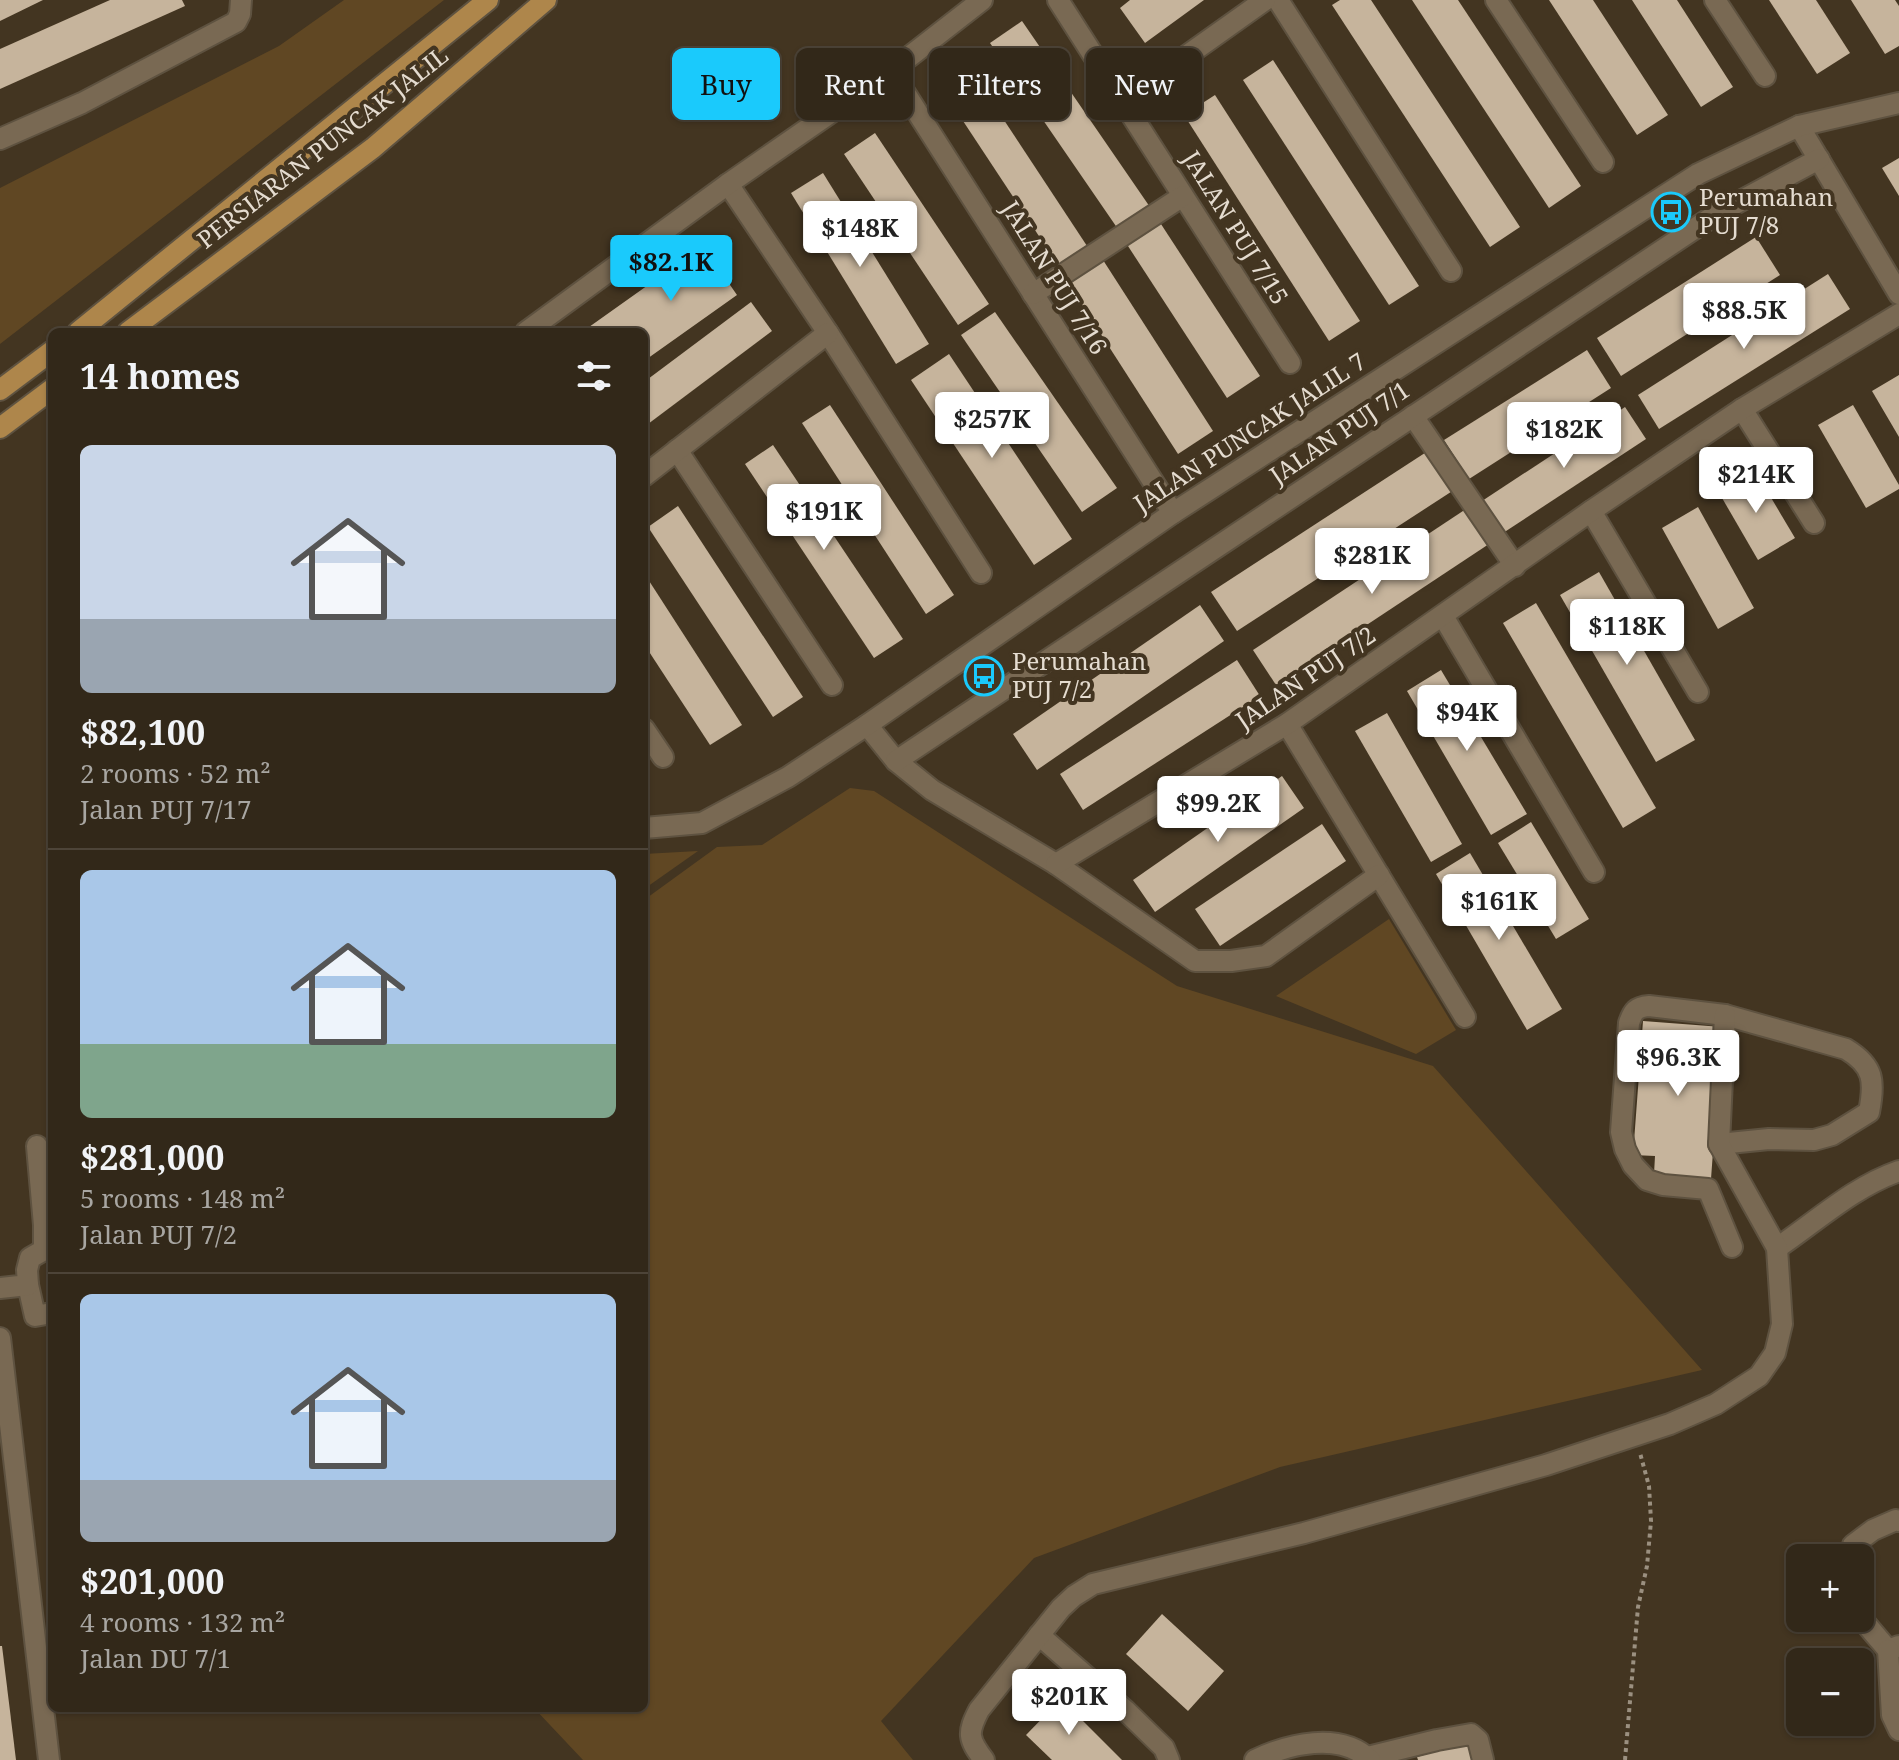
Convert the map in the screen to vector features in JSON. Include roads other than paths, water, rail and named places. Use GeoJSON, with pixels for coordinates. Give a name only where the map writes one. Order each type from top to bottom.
{"type":"FeatureCollection","features":[{"type":"Feature","properties":{"kind":"main road","name":"PERSIARAN PUNCAK JALIL"},"geometry":{"type":"LineString","coordinates":[[99,326],[488,0]]}},
{"type":"Feature","properties":{"kind":"main road","name":"PERSIARAN PUNCAK JALIL"},"geometry":{"type":"LineString","coordinates":[[133,328],[373,148],[546,0]]}},
{"type":"Feature","properties":{"kind":"main road"},"geometry":{"type":"LineString","coordinates":[[0,390],[48,354]]}},
{"type":"Feature","properties":{"kind":"main road"},"geometry":{"type":"LineString","coordinates":[[0,428],[48,392]]}},
{"type":"Feature","properties":{"kind":"street"},"geometry":{"type":"LineString","coordinates":[[0,139],[82,103],[236,22],[241,0]]}},
{"type":"Feature","properties":{"kind":"street"},"geometry":{"type":"LineString","coordinates":[[913,54],[982,0]]}},
{"type":"Feature","properties":{"kind":"street","name":"JALAN PUJ 7/15"},"geometry":{"type":"LineString","coordinates":[[1058,0],[1089,48]]}},
{"type":"Feature","properties":{"kind":"street"},"geometry":{"type":"LineString","coordinates":[[1198,48],[1265,0]]}},
{"type":"Feature","properties":{"kind":"street"},"geometry":{"type":"LineString","coordinates":[[1278,0],[1451,271]]}},
{"type":"Feature","properties":{"kind":"street"},"geometry":{"type":"LineString","coordinates":[[1496,0],[1603,162]]}},
{"type":"Feature","properties":{"kind":"street"},"geometry":{"type":"LineString","coordinates":[[1715,0],[1765,76]]}},
{"type":"Feature","properties":{"kind":"street","name":"JALAN PUNCAK JALIL 7"},"geometry":{"type":"LineString","coordinates":[[648,828],[702,823],[788,777],[1173,513],[1698,174],[1799,126],[1899,103]]}},
{"type":"Feature","properties":{"kind":"street","name":"JALAN PUJ 7/16"},"geometry":{"type":"LineString","coordinates":[[913,106],[1173,513]]}},
{"type":"Feature","properties":{"kind":"street"},"geometry":{"type":"LineString","coordinates":[[531,328],[820,120]]}},
{"type":"Feature","properties":{"kind":"street","name":"JALAN PUJ 7/15"},"geometry":{"type":"LineString","coordinates":[[1135,120],[1290,363]]}},
{"type":"Feature","properties":{"kind":"street"},"geometry":{"type":"LineString","coordinates":[[1799,126],[1899,294]]}},
{"type":"Feature","properties":{"kind":"street","name":"JALAN PUJ 7/1"},"geometry":{"type":"LineString","coordinates":[[896,761],[1718,213],[1819,159]]}},
{"type":"Feature","properties":{"kind":"street"},"geometry":{"type":"LineString","coordinates":[[728,184],[828,333],[981,573]]}},
{"type":"Feature","properties":{"kind":"street"},"geometry":{"type":"LineString","coordinates":[[1033,294],[1183,196]]}},
{"type":"Feature","properties":{"kind":"street","name":"JALAN PUJ 7/2"},"geometry":{"type":"LineString","coordinates":[[1056,864],[1287,724],[1742,409],[1899,314]]}},
{"type":"Feature","properties":{"kind":"street"},"geometry":{"type":"LineString","coordinates":[[648,473],[828,333]]}},
{"type":"Feature","properties":{"kind":"street"},"geometry":{"type":"LineString","coordinates":[[1742,409],[1814,523]]}},
{"type":"Feature","properties":{"kind":"street"},"geometry":{"type":"LineString","coordinates":[[1413,416],[1515,566]]}},
{"type":"Feature","properties":{"kind":"street"},"geometry":{"type":"LineString","coordinates":[[677,450],[832,685]]}},
{"type":"Feature","properties":{"kind":"street"},"geometry":{"type":"LineString","coordinates":[[1591,511],[1698,692]]}},
{"type":"Feature","properties":{"kind":"street"},"geometry":{"type":"LineString","coordinates":[[1443,616],[1594,872]]}},
{"type":"Feature","properties":{"kind":"street"},"geometry":{"type":"LineString","coordinates":[[1287,724],[1465,1017]]}},
{"type":"Feature","properties":{"kind":"street"},"geometry":{"type":"LineString","coordinates":[[867,725],[896,761],[932,790],[1056,864],[1195,961],[1231,961],[1266,956],[1379,875]]}},
{"type":"Feature","properties":{"kind":"street"},"geometry":{"type":"LineString","coordinates":[[648,735],[663,757]]}},
{"type":"Feature","properties":{"kind":"street"},"geometry":{"type":"LineString","coordinates":[[1719,1144],[1769,1139],[1814,1140],[1832,1135],[1869,1112],[1872,1098],[1870,1075],[1862,1059],[1846,1049],[1725,1015],[1649,1006],[1632,1012],[1621,1132],[1633,1165],[1647,1180],[1663,1185],[1708,1189],[1737,1173]]}},
{"type":"Feature","properties":{"kind":"street"},"geometry":{"type":"LineString","coordinates":[[984,1760],[970,1735],[979,1710],[1061,1608],[1093,1584],[1304,1533],[1546,1465],[1670,1424],[1716,1404],[1759,1376],[1775,1353],[1782,1324],[1777,1248],[1719,1144],[1725,1015]]}},
{"type":"Feature","properties":{"kind":"street"},"geometry":{"type":"LineString","coordinates":[[37,1146],[48,1250],[30,1258],[27,1270],[35,1316],[48,1314]]}},
{"type":"Feature","properties":{"kind":"street"},"geometry":{"type":"LineString","coordinates":[[1777,1248],[1836,1204],[1867,1185],[1899,1171]]}},
{"type":"Feature","properties":{"kind":"street"},"geometry":{"type":"LineString","coordinates":[[1708,1189],[1732,1247]]}},
{"type":"Feature","properties":{"kind":"street"},"geometry":{"type":"LineString","coordinates":[[0,1288],[28,1285]]}},
{"type":"Feature","properties":{"kind":"street"},"geometry":{"type":"LineString","coordinates":[[0,1338],[46,1684],[49,1760]]}},
{"type":"Feature","properties":{"kind":"street"},"geometry":{"type":"LineString","coordinates":[[1854,1544],[1873,1530],[1899,1521]]}},
{"type":"Feature","properties":{"kind":"street"},"geometry":{"type":"LineString","coordinates":[[1874,1630],[1893,1648],[1892,1715],[1899,1730]]}},
{"type":"Feature","properties":{"kind":"street"},"geometry":{"type":"LineString","coordinates":[[1039,1635],[1125,1710],[1164,1748],[1169,1760]]}},
{"type":"Feature","properties":{"kind":"street"},"geometry":{"type":"LineString","coordinates":[[1255,1760],[1276,1750],[1327,1743],[1350,1747],[1369,1758],[1471,1734],[1478,1740],[1483,1760]]}},
{"type":"Feature","properties":{"kind":"place","name":"Perumahan PUJ 7/8"},"geometry":{"type":"Point","coordinates":[1671,212]}},
{"type":"Feature","properties":{"kind":"place","name":"Perumahan PUJ 7/2"},"geometry":{"type":"Point","coordinates":[984,676]}}]}
